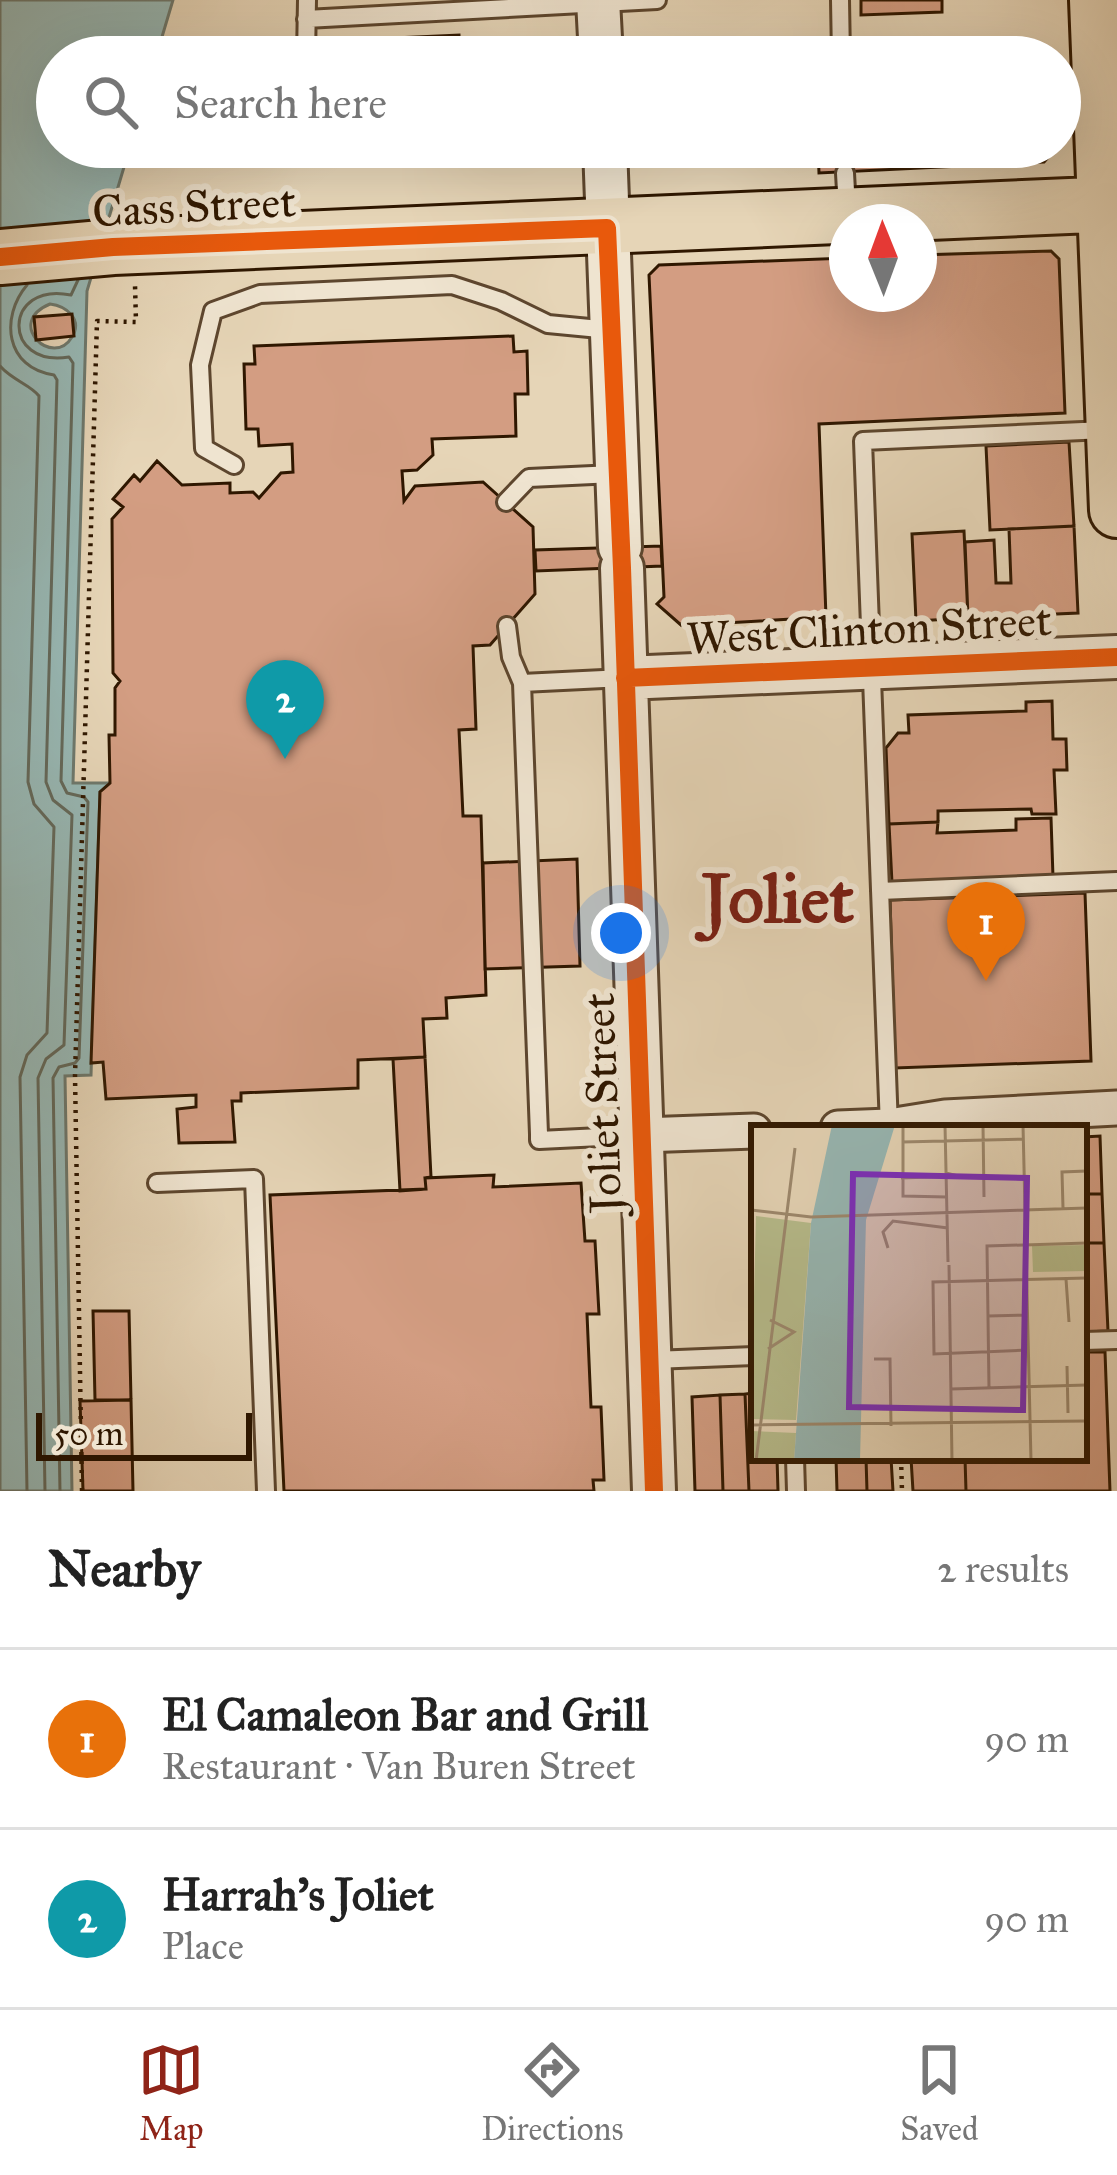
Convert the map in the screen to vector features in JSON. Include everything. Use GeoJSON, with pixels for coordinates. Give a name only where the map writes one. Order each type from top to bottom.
{"type":"FeatureCollection","features":[{"type":"Feature","properties":{"kind":"main road"},"geometry":{"type":"LineString","coordinates":[[1097,0],[1111,204],[1117,510]]}},
{"type":"Feature","properties":{"kind":"main road","name":"Cass Street"},"geometry":{"type":"LineString","coordinates":[[0,257],[124,263],[607,228],[846,195],[1111,204]]}},
{"type":"Feature","properties":{"kind":"street"},"geometry":{"type":"LineString","coordinates":[[598,2],[600,36]]}},
{"type":"Feature","properties":{"kind":"street","name":"Joliet Street"},"geometry":{"type":"LineString","coordinates":[[605,168],[653,1491]]}},
{"type":"Feature","properties":{"kind":"street","name":"West Clinton Street"},"geometry":{"type":"LineString","coordinates":[[625,678],[1117,657]]}},
{"type":"Feature","properties":{"kind":"street"},"geometry":{"type":"LineString","coordinates":[[900,1125],[946,1117],[1117,1108]]}},
{"type":"Feature","properties":{"kind":"street"},"geometry":{"type":"LineString","coordinates":[[642,1136],[751,1131]]}},
{"type":"Feature","properties":{"kind":"lane"},"geometry":{"type":"LineString","coordinates":[[306,9],[657,0]]}},
{"type":"Feature","properties":{"kind":"lane"},"geometry":{"type":"LineString","coordinates":[[840,0],[841,36]]}},
{"type":"Feature","properties":{"kind":"lane"},"geometry":{"type":"LineString","coordinates":[[234,465],[204,448],[200,365],[213,311],[260,294],[452,285],[501,301],[548,324],[611,330]]}},
{"type":"Feature","properties":{"kind":"lane"},"geometry":{"type":"LineString","coordinates":[[889,1125],[863,441],[1115,430]]}},
{"type":"Feature","properties":{"kind":"lane"},"geometry":{"type":"LineString","coordinates":[[506,502],[529,478],[617,474]]}},
{"type":"Feature","properties":{"kind":"lane"},"geometry":{"type":"LineString","coordinates":[[507,626],[511,657],[522,682],[539,1140],[642,1136]]}},
{"type":"Feature","properties":{"kind":"lane"},"geometry":{"type":"LineString","coordinates":[[522,682],[625,678]]}},
{"type":"Feature","properties":{"kind":"lane"},"geometry":{"type":"LineString","coordinates":[[880,891],[1117,881]]}},
{"type":"Feature","properties":{"kind":"lane"},"geometry":{"type":"LineString","coordinates":[[157,1183],[254,1180],[266,1491]]}},
{"type":"Feature","properties":{"kind":"lane"},"geometry":{"type":"LineString","coordinates":[[1087,1341],[1117,1340]]}},
{"type":"Feature","properties":{"kind":"lane"},"geometry":{"type":"LineString","coordinates":[[649,1360],[751,1356]]}},
{"type":"Feature","properties":{"kind":"lane"},"geometry":{"type":"LineString","coordinates":[[795,1461],[796,1491]]}},
{"type":"Feature","properties":{"kind":"path"},"geometry":{"type":"LineString","coordinates":[[82,1491],[75,1076],[97,321],[136,322],[124,263]]}},
{"type":"Feature","properties":{"kind":"path"},"geometry":{"type":"LineString","coordinates":[[901,1461],[902,1491]]}},
{"type":"Feature","properties":{"kind":"water"},"geometry":{"type":"Polygon","coordinates":[[[0,0],[173,0],[162,36],[36,36],[36,168],[124,168],[87,291],[73,783],[110,783],[100,792],[91,1075],[65,1076],[72,1491],[0,1491],[0,0]],[[50,304],[37,312],[31,322],[37,340],[54,348],[64,346],[75,330],[67,311],[50,304]]]}},
{"type":"Feature","properties":{"kind":"building"},"geometry":{"type":"Polygon","coordinates":[[[861,0],[942,0],[942,12],[861,15],[861,0]]]}},
{"type":"Feature","properties":{"kind":"building"},"geometry":{"type":"Polygon","coordinates":[[[819,168],[921,168],[819,173],[819,168]]]}},
{"type":"Feature","properties":{"kind":"building"},"geometry":{"type":"Polygon","coordinates":[[[1051,251],[1059,259],[1065,413],[819,424],[826,617],[691,625],[686,619],[681,625],[657,604],[664,597],[649,275],[659,265],[829,259],[829,312],[937,312],[937,254],[1051,251]]]}},
{"type":"Feature","properties":{"kind":"building"},"geometry":{"type":"Polygon","coordinates":[[[72,314],[74,336],[36,340],[34,317],[72,314]]]}},
{"type":"Feature","properties":{"kind":"building"},"geometry":{"type":"Polygon","coordinates":[[[513,336],[514,352],[527,351],[528,394],[515,394],[516,436],[432,439],[433,455],[417,470],[402,471],[404,501],[415,486],[483,482],[533,527],[535,594],[490,645],[473,646],[476,729],[459,730],[463,816],[481,816],[486,995],[446,998],[447,1018],[423,1019],[425,1057],[358,1060],[358,1088],[241,1093],[241,1101],[232,1101],[235,1142],[179,1143],[177,1109],[196,1107],[196,1095],[106,1099],[103,1062],[91,1063],[100,792],[110,783],[109,735],[115,735],[115,688],[120,681],[113,673],[112,519],[123,507],[113,499],[134,475],[140,481],[157,461],[182,485],[230,483],[230,493],[253,492],[259,498],[281,473],[293,472],[292,444],[259,446],[258,429],[246,429],[244,364],[255,364],[254,346],[513,336]]]}},
{"type":"Feature","properties":{"kind":"building"},"geometry":{"type":"Polygon","coordinates":[[[1069,442],[1074,526],[990,530],[986,446],[1069,442]]]}},
{"type":"Feature","properties":{"kind":"building"},"geometry":{"type":"Polygon","coordinates":[[[1074,526],[1078,613],[968,618],[965,542],[994,540],[996,583],[1011,583],[1009,529],[1074,526]]]}},
{"type":"Feature","properties":{"kind":"building"},"geometry":{"type":"Polygon","coordinates":[[[964,531],[968,618],[916,621],[912,534],[964,531]]]}},
{"type":"Feature","properties":{"kind":"building"},"geometry":{"type":"Polygon","coordinates":[[[661,546],[662,566],[536,571],[535,550],[661,546]]]}},
{"type":"Feature","properties":{"kind":"building"},"geometry":{"type":"Polygon","coordinates":[[[1052,701],[1053,739],[1066,739],[1067,770],[1054,770],[1056,814],[1032,814],[1031,809],[938,811],[938,822],[889,824],[886,748],[898,733],[909,733],[908,715],[1026,711],[1026,702],[1052,701]]]}},
{"type":"Feature","properties":{"kind":"building"},"geometry":{"type":"Polygon","coordinates":[[[1051,818],[1053,877],[892,883],[889,824],[938,822],[937,833],[1016,830],[1016,819],[1051,818]]]}},
{"type":"Feature","properties":{"kind":"building"},"geometry":{"type":"Polygon","coordinates":[[[577,859],[580,966],[485,969],[483,863],[577,859]]]}},
{"type":"Feature","properties":{"kind":"building"},"geometry":{"type":"Polygon","coordinates":[[[1085,893],[1091,1061],[895,1068],[890,900],[1085,893]]]}},
{"type":"Feature","properties":{"kind":"building"},"geometry":{"type":"Polygon","coordinates":[[[425,1057],[431,1177],[425,1178],[426,1189],[400,1191],[393,1059],[425,1057]]]}},
{"type":"Feature","properties":{"kind":"building"},"geometry":{"type":"Polygon","coordinates":[[[1100,1136],[1102,1194],[1087,1194],[1087,1137],[1100,1136]]]}},
{"type":"Feature","properties":{"kind":"building"},"geometry":{"type":"Polygon","coordinates":[[[494,1175],[493,1187],[581,1183],[585,1241],[595,1241],[599,1314],[587,1314],[591,1407],[601,1407],[604,1480],[593,1480],[594,1491],[284,1491],[270,1195],[426,1189],[425,1178],[494,1175]]]}},
{"type":"Feature","properties":{"kind":"building"},"geometry":{"type":"Polygon","coordinates":[[[1087,1194],[1102,1194],[1104,1243],[1087,1243],[1087,1194]]]}},
{"type":"Feature","properties":{"kind":"building"},"geometry":{"type":"Polygon","coordinates":[[[1087,1243],[1104,1243],[1108,1331],[1087,1332],[1087,1243]]]}},
{"type":"Feature","properties":{"kind":"building"},"geometry":{"type":"Polygon","coordinates":[[[93,1311],[129,1311],[131,1400],[95,1400],[93,1311]]]}},
{"type":"Feature","properties":{"kind":"building"},"geometry":{"type":"Polygon","coordinates":[[[1087,1352],[1105,1352],[1110,1491],[966,1491],[965,1461],[1087,1461],[1087,1352]]]}},
{"type":"Feature","properties":{"kind":"building"},"geometry":{"type":"Polygon","coordinates":[[[751,1393],[751,1461],[777,1461],[778,1491],[749,1491],[745,1394],[751,1393]]]}},
{"type":"Feature","properties":{"kind":"building"},"geometry":{"type":"Polygon","coordinates":[[[745,1394],[749,1491],[723,1491],[720,1395],[745,1394]]]}},
{"type":"Feature","properties":{"kind":"building"},"geometry":{"type":"Polygon","coordinates":[[[720,1395],[723,1491],[695,1491],[692,1397],[720,1395]]]}},
{"type":"Feature","properties":{"kind":"building"},"geometry":{"type":"Polygon","coordinates":[[[131,1400],[133,1491],[83,1491],[80,1401],[131,1400]]]}},
{"type":"Feature","properties":{"kind":"building"},"geometry":{"type":"Polygon","coordinates":[[[836,1461],[866,1461],[867,1491],[837,1491],[836,1461]]]}},
{"type":"Feature","properties":{"kind":"building"},"geometry":{"type":"Polygon","coordinates":[[[866,1461],[891,1461],[893,1491],[867,1491],[866,1461]]]}},
{"type":"Feature","properties":{"kind":"building"},"geometry":{"type":"Polygon","coordinates":[[[911,1461],[965,1461],[966,1491],[913,1491],[911,1461]]]}},
{"type":"Feature","properties":{"kind":"cycle path"},"geometry":{"type":"LineString","coordinates":[[0,257],[113,247],[607,228],[654,1491]]}},
{"type":"Feature","properties":{"kind":"cycle path"},"geometry":{"type":"LineString","coordinates":[[625,678],[1117,657]]}},
{"type":"Feature","properties":{"kind":"place","name":"Harrah's Joliet"},"geometry":{"type":"Point","coordinates":[285,759]}},
{"type":"Feature","properties":{"kind":"place","name":"El Camaleon Bar and Grill"},"geometry":{"type":"Point","coordinates":[986,981]}},
{"type":"Feature","properties":{"kind":"district","name":"Joliet"},"geometry":{"type":"Point","coordinates":[778,899]}}]}
